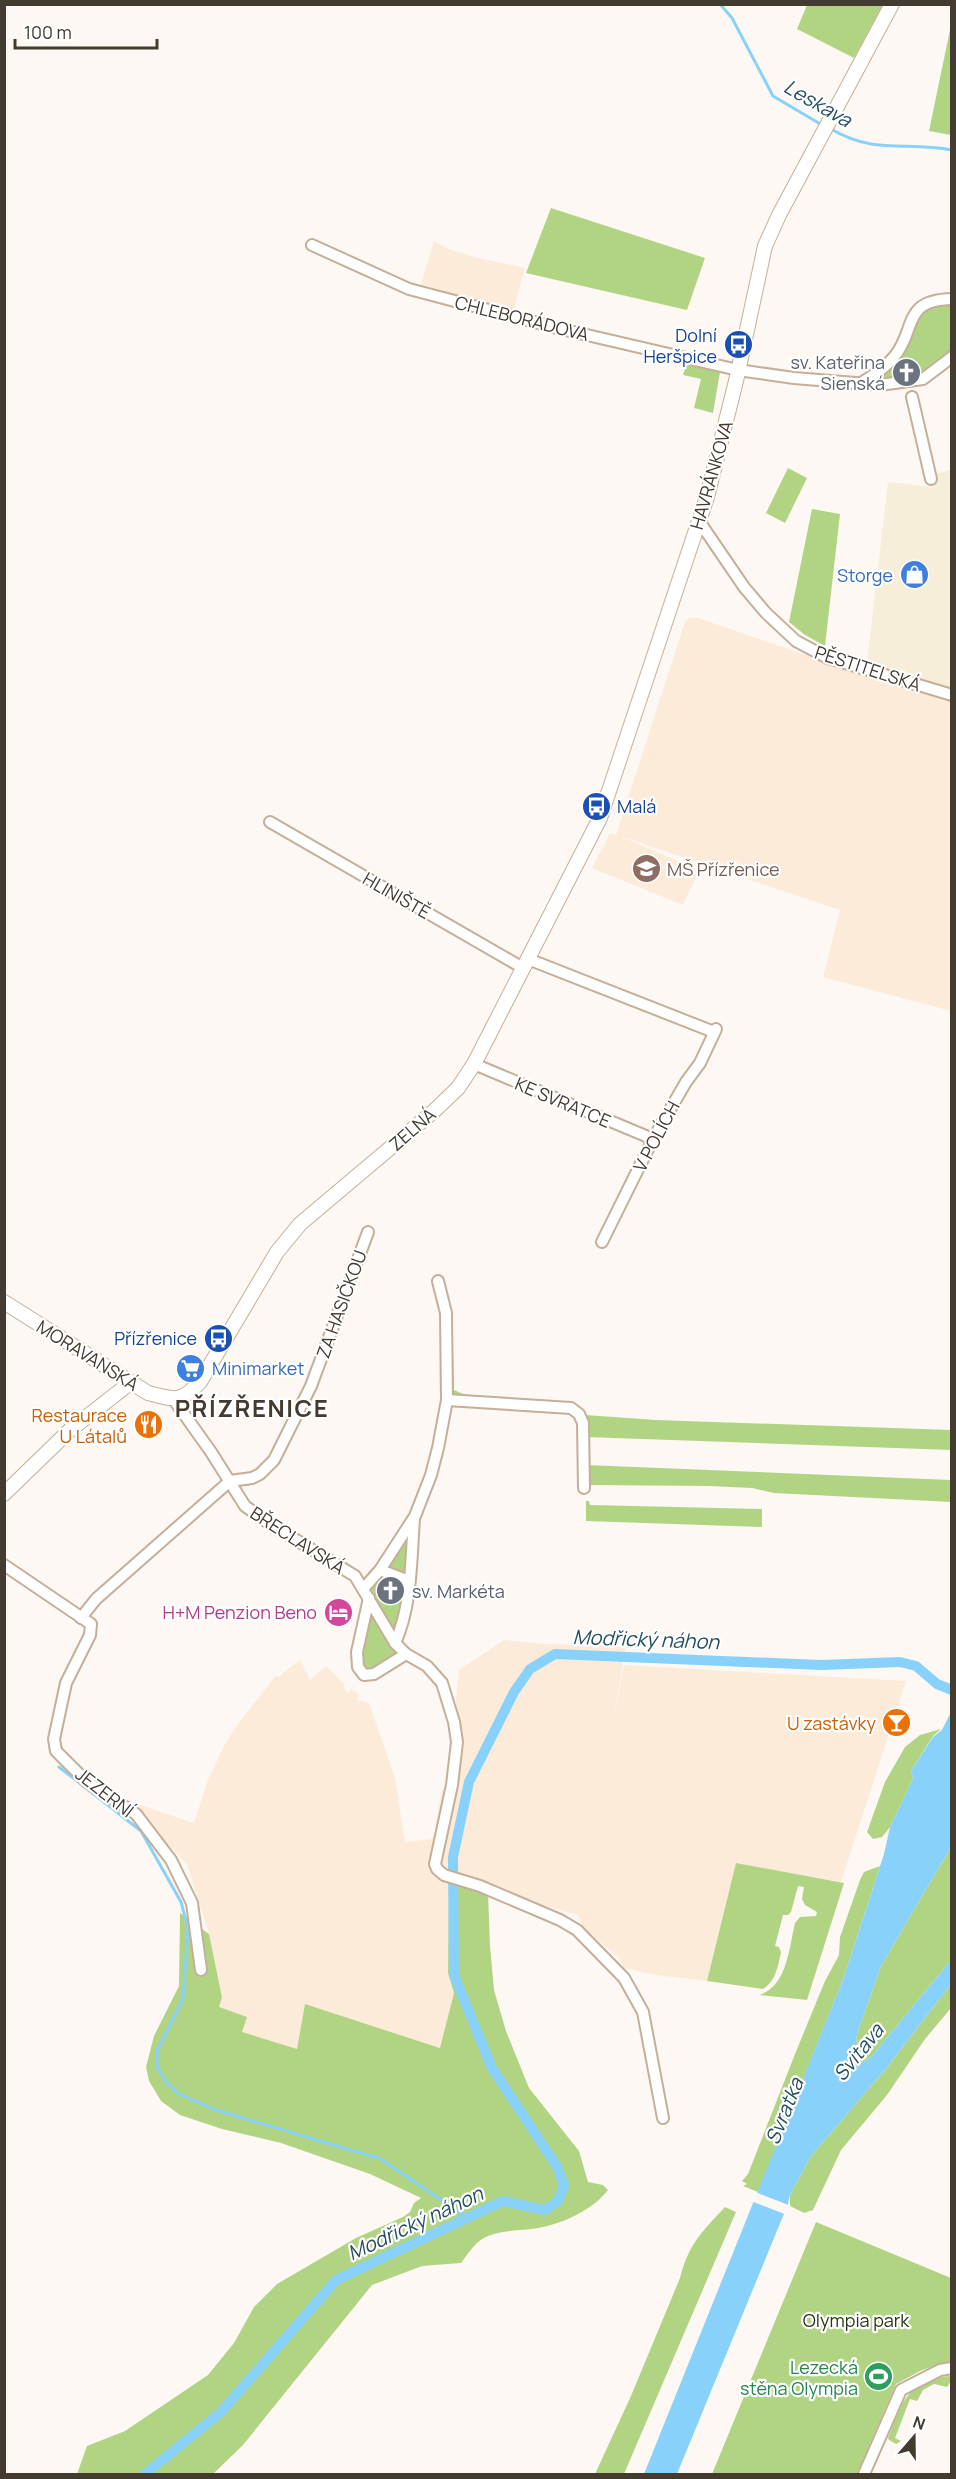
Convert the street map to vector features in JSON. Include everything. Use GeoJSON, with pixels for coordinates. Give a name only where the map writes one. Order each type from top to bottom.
{"type":"FeatureCollection","features":[{"type":"Feature","properties":{"kind":"street","name":"HAVRÁNKOVA"},"geometry":{"type":"LineString","coordinates":[[600,818],[718,458],[765,246],[778,215],[833,117],[892,4]]}},
{"type":"Feature","properties":{"kind":"street","name":"CHLEBORÁDOVA"},"geometry":{"type":"LineString","coordinates":[[312,245],[410,289],[561,329],[738,370],[794,378],[911,389]]}},
{"type":"Feature","properties":{"kind":"street"},"geometry":{"type":"LineString","coordinates":[[861,383],[879,372],[896,356],[915,312],[924,303],[951,299]]}},
{"type":"Feature","properties":{"kind":"street"},"geometry":{"type":"LineString","coordinates":[[931,479],[911,389],[951,357]]}},
{"type":"Feature","properties":{"kind":"street","name":"PĚSTITELSKÁ"},"geometry":{"type":"LineString","coordinates":[[699,521],[744,587],[766,613],[796,641],[828,658],[951,695]]}},
{"type":"Feature","properties":{"kind":"street","name":"ZELNÁ"},"geometry":{"type":"LineString","coordinates":[[174,1400],[190,1392],[200,1382],[277,1252],[300,1224],[458,1088],[474,1064],[600,818]]}},
{"type":"Feature","properties":{"kind":"street","name":"HLINIŠTĚ"},"geometry":{"type":"LineString","coordinates":[[270,822],[526,963]]}},
{"type":"Feature","properties":{"kind":"street","name":"V POLÍCH"},"geometry":{"type":"LineString","coordinates":[[526,963],[715,1031],[700,1063],[686,1082],[653,1139],[602,1242]]}},
{"type":"Feature","properties":{"kind":"street","name":"KE SVRATCE"},"geometry":{"type":"LineString","coordinates":[[474,1064],[653,1139]]}},
{"type":"Feature","properties":{"kind":"street","name":"ZA HASIČKOU"},"geometry":{"type":"LineString","coordinates":[[230,1481],[252,1478],[260,1474],[274,1460],[311,1386],[368,1232]]}},
{"type":"Feature","properties":{"kind":"street"},"geometry":{"type":"LineString","coordinates":[[406,1654],[374,1674],[364,1675],[357,1667],[357,1652],[366,1594],[415,1516],[430,1475],[447,1400],[446,1313],[438,1281]]}},
{"type":"Feature","properties":{"kind":"street","name":"MORAVANSKÁ"},"geometry":{"type":"LineString","coordinates":[[4,1302],[130,1383],[148,1393],[174,1400]]}},
{"type":"Feature","properties":{"kind":"street"},"geometry":{"type":"LineString","coordinates":[[4,1494],[70,1430],[130,1383]]}},
{"type":"Feature","properties":{"kind":"street","name":"BŘECLAVSKÁ"},"geometry":{"type":"LineString","coordinates":[[174,1400],[249,1509],[355,1576],[395,1643],[406,1654],[427,1666],[442,1683],[454,1722],[457,1742],[452,1785],[435,1864],[437,1869],[444,1875],[470,1883],[560,1920],[577,1930],[624,1978],[644,2012],[663,2118]]}},
{"type":"Feature","properties":{"kind":"street"},"geometry":{"type":"LineString","coordinates":[[447,1400],[572,1408],[579,1414],[583,1423],[584,1488]]}},
{"type":"Feature","properties":{"kind":"street"},"geometry":{"type":"LineString","coordinates":[[4,1565],[81,1618],[96,1599],[230,1481]]}},
{"type":"Feature","properties":{"kind":"street"},"geometry":{"type":"LineString","coordinates":[[395,1643],[400,1631],[410,1581],[415,1516]]}},
{"type":"Feature","properties":{"kind":"street"},"geometry":{"type":"LineString","coordinates":[[380,1570],[410,1581]]}},
{"type":"Feature","properties":{"kind":"street","name":"JEZERNÍ"},"geometry":{"type":"LineString","coordinates":[[81,1618],[91,1624],[90,1635],[66,1683],[54,1739],[56,1751],[87,1782],[136,1815],[171,1860],[192,1904],[201,1970]]}},
{"type":"Feature","properties":{"kind":"street"},"geometry":{"type":"LineString","coordinates":[[864,2475],[900,2390],[940,2370],[951,2368]]}},
{"type":"Feature","properties":{"kind":"shaded area"},"geometry":{"type":"Polygon","coordinates":[[[434,241],[448,249],[478,258],[525,268],[513,312],[421,284],[434,241]]]}},
{"type":"Feature","properties":{"kind":"shaded area","name":"Storge"},"geometry":{"type":"Polygon","coordinates":[[[951,470],[951,688],[867,662],[888,482],[934,487],[933,474],[951,470]]]}},
{"type":"Feature","properties":{"kind":"shaded area"},"geometry":{"type":"Polygon","coordinates":[[[689,618],[698,618],[826,662],[951,701],[951,1011],[823,977],[840,910],[620,836],[699,870],[683,905],[592,868],[610,833],[616,835],[685,622],[689,618]]]}},
{"type":"Feature","properties":{"kind":"shaded area"},"geometry":{"type":"Polygon","coordinates":[[[504,1640],[544,1644],[626,1646],[613,1720],[624,1665],[906,1681],[841,1882],[736,1864],[707,1981],[656,1975],[624,1968],[619,1958],[583,1927],[578,1915],[449,1881],[448,1973],[454,1993],[441,2048],[305,2004],[297,2049],[241,2032],[219,2007],[222,1997],[209,1934],[187,1864],[134,1809],[137,1804],[194,1823],[208,1780],[235,1728],[276,1675],[278,1677],[300,1660],[310,1680],[326,1666],[345,1685],[343,1687],[348,1694],[351,1689],[359,1694],[357,1700],[369,1703],[395,1778],[405,1842],[433,1839],[442,1789],[447,1794],[459,1670],[504,1640]]]}},
{"type":"Feature","properties":{"kind":"green space"},"geometry":{"type":"Polygon","coordinates":[[[807,4],[883,5],[854,58],[797,29],[807,4]]]}},
{"type":"Feature","properties":{"kind":"green space"},"geometry":{"type":"Polygon","coordinates":[[[951,25],[951,135],[929,131],[951,25]]]}},
{"type":"Feature","properties":{"kind":"green space"},"geometry":{"type":"Polygon","coordinates":[[[551,208],[705,258],[687,310],[526,273],[551,208]]]}},
{"type":"Feature","properties":{"kind":"green space"},"geometry":{"type":"Polygon","coordinates":[[[951,304],[951,351],[936,364],[921,372],[884,379],[883,374],[903,355],[921,315],[927,309],[951,304]]]}},
{"type":"Feature","properties":{"kind":"green space"},"geometry":{"type":"Polygon","coordinates":[[[686,365],[720,372],[713,413],[694,408],[701,379],[683,375],[686,365]]]}},
{"type":"Feature","properties":{"kind":"green space"},"geometry":{"type":"Polygon","coordinates":[[[788,468],[807,478],[785,523],[766,513],[788,468]]]}},
{"type":"Feature","properties":{"kind":"green space"},"geometry":{"type":"Polygon","coordinates":[[[812,509],[840,514],[825,646],[805,635],[789,622],[812,509]]]}},
{"type":"Feature","properties":{"kind":"green space"},"geometry":{"type":"Polygon","coordinates":[[[451,1351],[453,1351],[454,1390],[468,1396],[521,1400],[455,1396],[452,1394],[451,1351]]]}},
{"type":"Feature","properties":{"kind":"green space"},"geometry":{"type":"Polygon","coordinates":[[[585,1415],[656,1420],[951,1430],[951,1450],[586,1437],[585,1415]]]}},
{"type":"Feature","properties":{"kind":"green space"},"geometry":{"type":"Polygon","coordinates":[[[586,1465],[951,1480],[952,1502],[774,1493],[752,1488],[588,1485],[586,1465]]]}},
{"type":"Feature","properties":{"kind":"green space"},"geometry":{"type":"Polygon","coordinates":[[[586,1501],[589,1501],[590,1505],[762,1509],[762,1527],[586,1521],[586,1501]]]}},
{"type":"Feature","properties":{"kind":"green space"},"geometry":{"type":"Polygon","coordinates":[[[403,1543],[410,1544],[405,1573],[399,1575],[387,1568],[403,1543]]]}},
{"type":"Feature","properties":{"kind":"green space"},"geometry":{"type":"Polygon","coordinates":[[[381,1576],[403,1583],[405,1587],[397,1631],[393,1632],[371,1588],[381,1576]]]}},
{"type":"Feature","properties":{"kind":"green space"},"geometry":{"type":"Polygon","coordinates":[[[370,1614],[397,1653],[373,1671],[365,1671],[359,1661],[370,1614]]]}},
{"type":"Feature","properties":{"kind":"green space"},"geometry":{"type":"Polygon","coordinates":[[[941,1729],[933,1736],[911,1771],[913,1779],[890,1827],[882,1837],[873,1839],[867,1832],[885,1782],[905,1747],[920,1735],[941,1729]]]}},
{"type":"Feature","properties":{"kind":"green space"},"geometry":{"type":"Polygon","coordinates":[[[951,1847],[951,1960],[872,2056],[864,2062],[854,2064],[857,2034],[881,1966],[951,1847]]]}},
{"type":"Feature","properties":{"kind":"green space"},"geometry":{"type":"Polygon","coordinates":[[[736,1863],[844,1883],[807,2000],[759,1995],[776,1984],[781,1975],[795,1923],[800,1917],[816,1916],[817,1912],[805,1905],[802,1899],[804,1887],[798,1886],[791,1912],[783,1915],[775,1946],[779,1947],[781,1952],[779,1963],[774,1977],[767,1986],[763,1989],[707,1981],[736,1863]]]}},
{"type":"Feature","properties":{"kind":"green space"},"geometry":{"type":"Polygon","coordinates":[[[880,1866],[844,1977],[758,2192],[743,2186],[747,2184],[742,2181],[748,2174],[825,1981],[839,1955],[840,1937],[860,1880],[864,1872],[880,1866]]]}},
{"type":"Feature","properties":{"kind":"green space"},"geometry":{"type":"Polygon","coordinates":[[[449,1881],[488,1893],[494,1990],[506,2031],[529,2088],[579,2151],[588,2182],[603,2185],[608,2190],[584,2211],[553,2225],[500,2232],[488,2236],[473,2247],[461,2263],[422,2266],[372,2285],[243,2445],[213,2474],[77,2474],[87,2446],[125,2431],[208,2375],[234,2343],[254,2307],[277,2284],[356,2238],[403,2217],[421,2198],[370,2174],[281,2143],[222,2129],[180,2115],[161,2101],[149,2081],[146,2067],[154,2036],[179,1986],[180,1913],[209,1934],[222,1997],[219,2007],[247,2017],[242,2032],[297,2049],[305,2004],[440,2048],[454,1993],[448,1973],[449,1881]]]}},
{"type":"Feature","properties":{"kind":"green space"},"geometry":{"type":"Polygon","coordinates":[[[951,1984],[951,2008],[925,2039],[887,2095],[841,2150],[813,2210],[804,2213],[790,2206],[790,2195],[811,2156],[885,2070],[951,1984]]]}},
{"type":"Feature","properties":{"kind":"green space"},"geometry":{"type":"Polygon","coordinates":[[[725,2207],[736,2212],[624,2474],[595,2474],[631,2396],[692,2247],[725,2207]]]}},
{"type":"Feature","properties":{"kind":"green space","name":"Olympia park"},"geometry":{"type":"Polygon","coordinates":[[[816,2222],[951,2278],[951,2361],[922,2370],[896,2384],[857,2474],[712,2474],[816,2222]]]}},
{"type":"Feature","properties":{"kind":"green space"},"geometry":{"type":"Polygon","coordinates":[[[951,2376],[947,2387],[934,2384],[923,2390],[917,2401],[910,2399],[895,2438],[901,2441],[896,2444],[889,2440],[902,2404],[908,2395],[925,2382],[951,2376]]]}},
{"type":"Feature","properties":{"kind":"water"},"geometry":{"type":"Polygon","coordinates":[[[951,1712],[951,1847],[881,1966],[857,2034],[854,2064],[864,2062],[872,2056],[951,1960],[951,1984],[885,2070],[811,2156],[790,2195],[677,2474],[644,2474],[844,1977],[884,1854],[890,1827],[913,1779],[911,1771],[933,1737],[942,1730],[951,1712]]]}},
{"type":"Feature","properties":{"kind":"pier"},"geometry":{"type":"Polygon","coordinates":[[[755,2192],[791,2206],[787,2215],[751,2201],[755,2192]]]}},
{"type":"Feature","properties":{"kind":"waterway","name":"Leskava"},"geometry":{"type":"LineString","coordinates":[[720,4],[732,18],[773,96],[822,125]]}},
{"type":"Feature","properties":{"kind":"waterway","name":"Leskava"},"geometry":{"type":"LineString","coordinates":[[831,129],[847,137],[876,145],[952,150]]}},
{"type":"Feature","properties":{"kind":"waterway","name":"Modřický náhon"},"geometry":{"type":"LineString","coordinates":[[145,2474],[221,2412],[336,2280],[503,2201],[545,2210],[558,2201],[564,2186],[558,2168],[492,2068],[454,1975],[453,1857],[469,1782],[514,1692],[530,1669],[555,1654],[821,1665],[900,1662],[916,1666],[937,1684],[952,1690]]}},
{"type":"Feature","properties":{"kind":"waterway"},"geometry":{"type":"LineString","coordinates":[[59,1767],[141,1831],[181,1902],[188,1928],[183,1999],[157,2051],[157,2067],[167,2083],[179,2094],[213,2109],[381,2159],[468,2218]]}},
{"type":"Feature","properties":{"kind":"place","name":"Dolní Heršpice"},"geometry":{"type":"Point","coordinates":[738,345]}},
{"type":"Feature","properties":{"kind":"place","name":"sv. Kateřina Sienská"},"geometry":{"type":"Point","coordinates":[906,372]}},
{"type":"Feature","properties":{"kind":"place","name":"Storge"},"geometry":{"type":"Point","coordinates":[914,575]}},
{"type":"Feature","properties":{"kind":"place","name":"Malá"},"geometry":{"type":"Point","coordinates":[596,806]}},
{"type":"Feature","properties":{"kind":"place","name":"MŠ Přízřenice"},"geometry":{"type":"Point","coordinates":[646,869]}},
{"type":"Feature","properties":{"kind":"place","name":"Přízřenice"},"geometry":{"type":"Point","coordinates":[218,1338]}},
{"type":"Feature","properties":{"kind":"place","name":"Minimarket"},"geometry":{"type":"Point","coordinates":[191,1368]}},
{"type":"Feature","properties":{"kind":"place","name":"Restaurace U Látalů"},"geometry":{"type":"Point","coordinates":[148,1425]}},
{"type":"Feature","properties":{"kind":"place","name":"sv. Markéta"},"geometry":{"type":"Point","coordinates":[391,1591]}},
{"type":"Feature","properties":{"kind":"place","name":"H+M Penzion Beno"},"geometry":{"type":"Point","coordinates":[338,1612]}},
{"type":"Feature","properties":{"kind":"place","name":"U zastávky"},"geometry":{"type":"Point","coordinates":[897,1723]}},
{"type":"Feature","properties":{"kind":"place","name":"Lezecká stěna Olympia"},"geometry":{"type":"Point","coordinates":[879,2377]}},
{"type":"Feature","properties":{"kind":"district","name":"PŘÍZŘENICE"},"geometry":{"type":"Point","coordinates":[252,1407]}},
{"type":"Feature","properties":{"kind":"water label","name":"Svitava"},"geometry":{"type":"Point","coordinates":[858,2052]}},
{"type":"Feature","properties":{"kind":"water label","name":"Svratka"},"geometry":{"type":"Point","coordinates":[784,2111]}}]}
